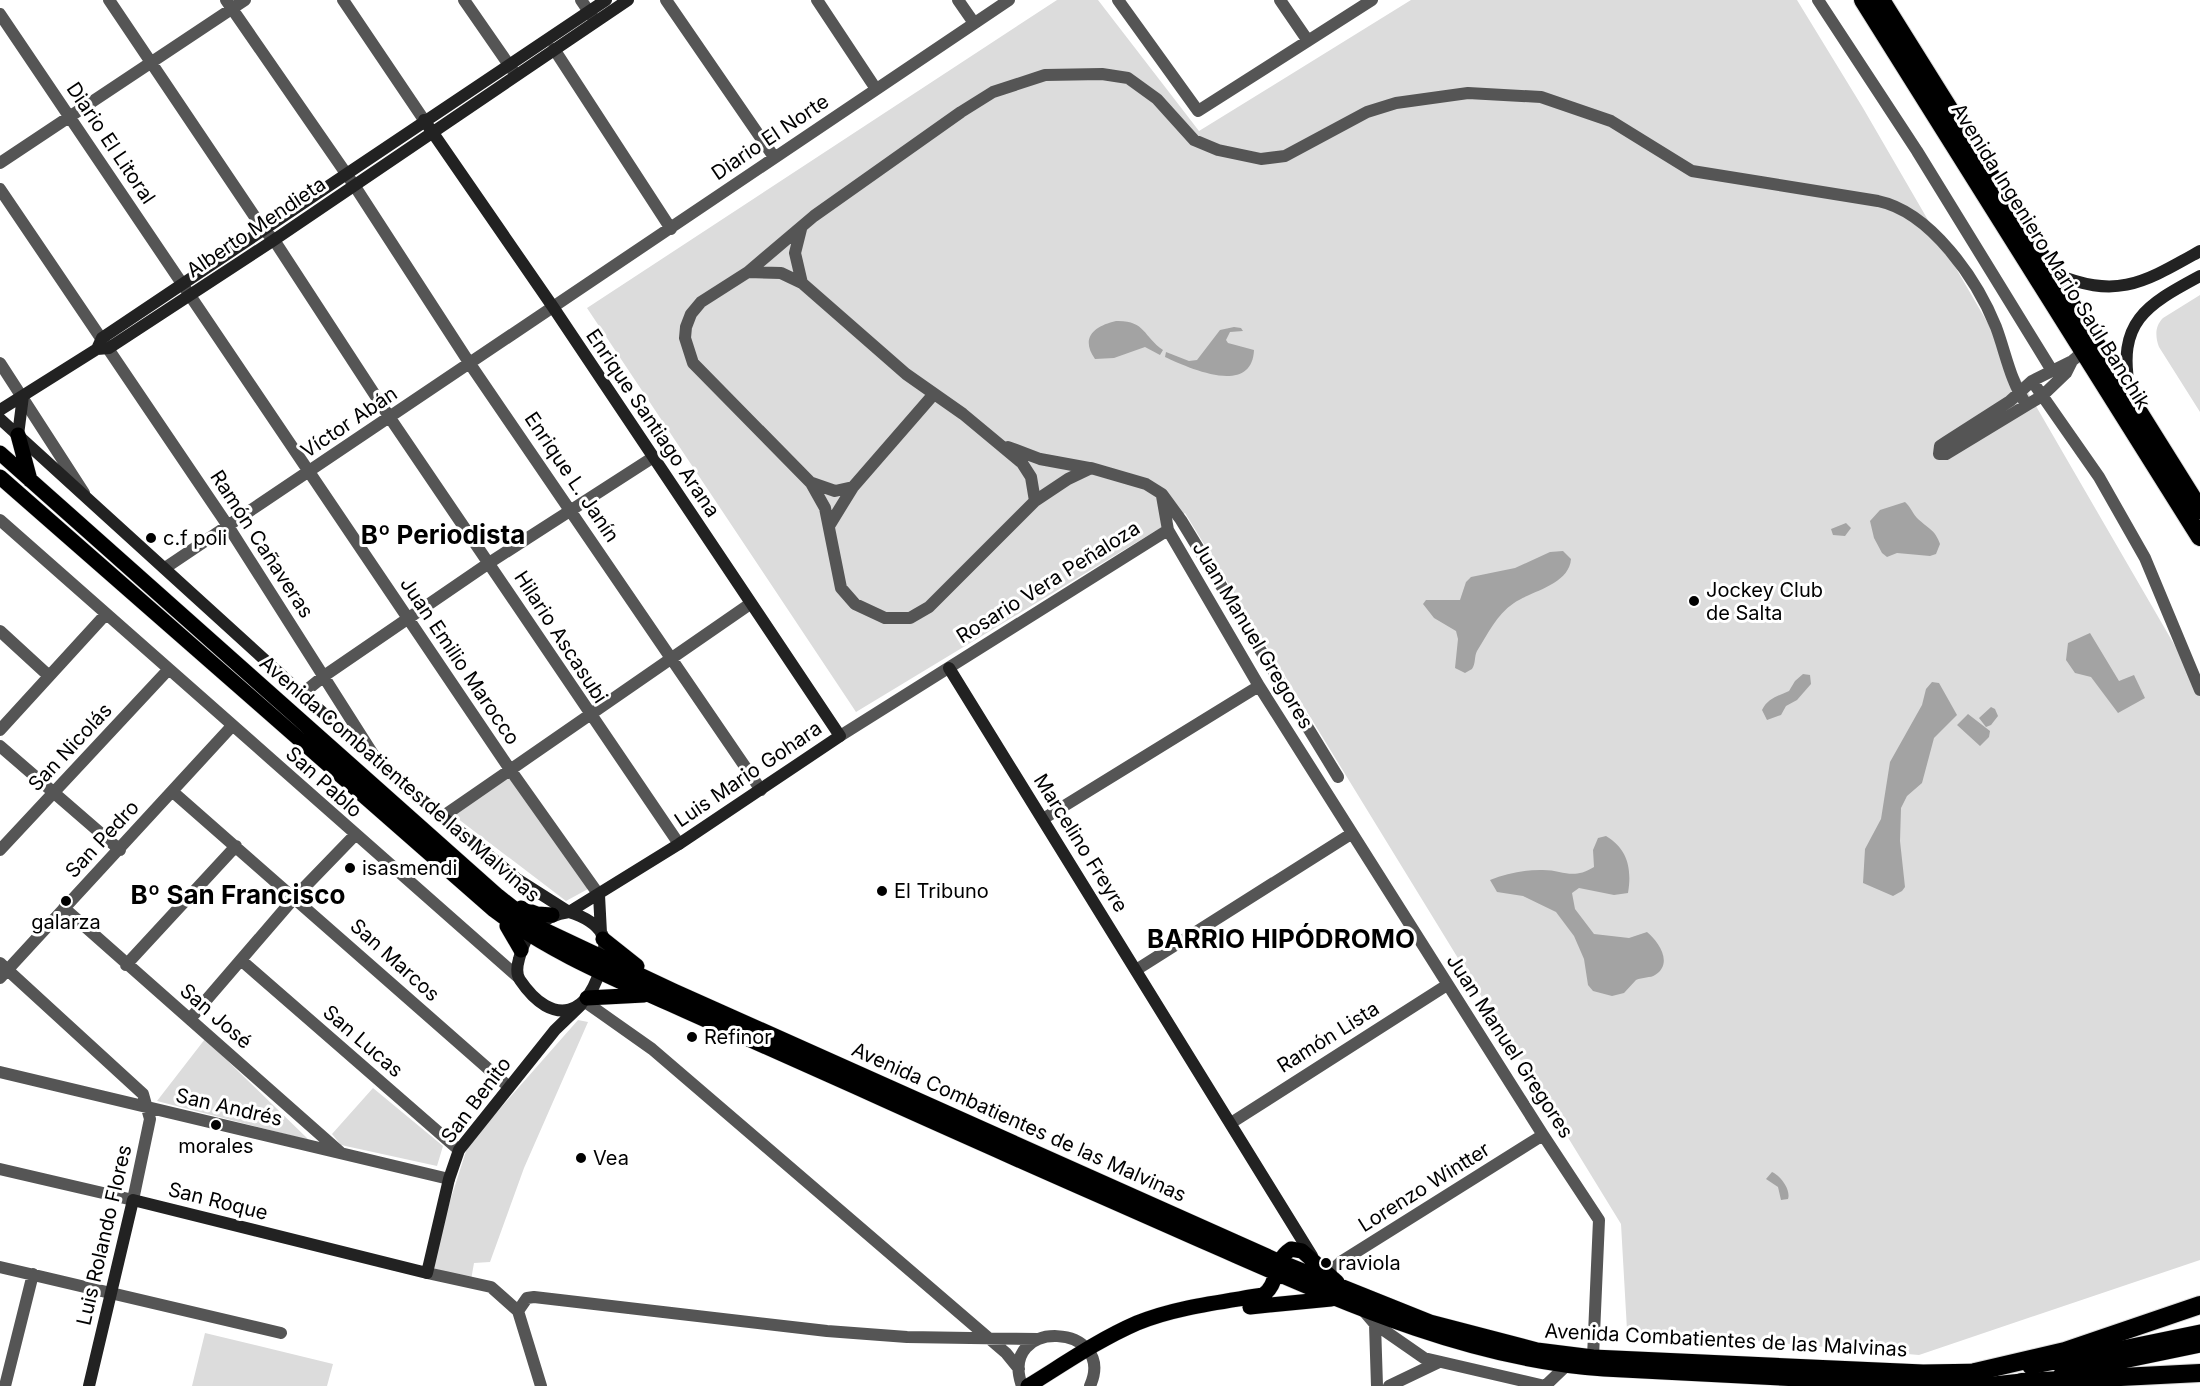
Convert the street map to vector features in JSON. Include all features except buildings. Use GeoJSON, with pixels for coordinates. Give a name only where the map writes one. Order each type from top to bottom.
{"type":"FeatureCollection","features":[{"type":"Feature","properties":{"kind":"highway","name":"Avenida Ingeniero Mario Saúl Banchik"},"geometry":{"type":"LineString","coordinates":[[1863,0],[2078,356],[2200,537]]}},
{"type":"Feature","properties":{"kind":"highway","name":"Avenida Ingeniero Mario Saúl Banchik"},"geometry":{"type":"LineString","coordinates":[[1881,0],[2200,510]]}},
{"type":"Feature","properties":{"kind":"highway"},"geometry":{"type":"LineString","coordinates":[[2171,1313],[2200,1299]]}},
{"type":"Feature","properties":{"kind":"highway"},"geometry":{"type":"LineString","coordinates":[[1975,1372],[2065,1352],[2171,1313],[2200,1305]]}},
{"type":"Feature","properties":{"kind":"highway"},"geometry":{"type":"LineString","coordinates":[[2029,1384],[2200,1373]]}},
{"type":"Feature","properties":{"kind":"main road"},"geometry":{"type":"LineString","coordinates":[[18,435],[30,480]]}},
{"type":"Feature","properties":{"kind":"main road","name":"Avenida Combatientes de las Malvinas"},"geometry":{"type":"LineString","coordinates":[[0,453],[496,903]]}},
{"type":"Feature","properties":{"kind":"main road","name":"Avenida Combatientes de las Malvinas"},"geometry":{"type":"LineString","coordinates":[[0,477],[496,903],[532,931],[601,965],[651,996],[1279,1263]]}},
{"type":"Feature","properties":{"kind":"main road"},"geometry":{"type":"LineString","coordinates":[[496,903],[552,915]]}},
{"type":"Feature","properties":{"kind":"main road"},"geometry":{"type":"LineString","coordinates":[[496,903],[521,950]]}},
{"type":"Feature","properties":{"kind":"main road"},"geometry":{"type":"LineString","coordinates":[[602,936],[630,961],[674,991]]}},
{"type":"Feature","properties":{"kind":"main road","name":"Avenida Combatientes de las Malvinas"},"geometry":{"type":"LineString","coordinates":[[601,965],[674,991],[1279,1263],[1342,1295],[1362,1309],[1464,1346],[1565,1367],[1915,1384],[2029,1384],[2200,1344]]}},
{"type":"Feature","properties":{"kind":"main road"},"geometry":{"type":"LineString","coordinates":[[584,1001],[651,996]]}},
{"type":"Feature","properties":{"kind":"main road"},"geometry":{"type":"LineString","coordinates":[[1028,1386],[1088,1353],[1157,1326],[1263,1304],[1342,1295],[1328,1274],[1315,1261],[1297,1249],[1279,1263],[1269,1291],[1263,1295],[1153,1318],[1106,1338],[1088,1353],[1046,1386]]}},
{"type":"Feature","properties":{"kind":"main road"},"geometry":{"type":"LineString","coordinates":[[1279,1263],[1280,1291],[1306,1299]]}},
{"type":"Feature","properties":{"kind":"main road","name":"Avenida Combatientes de las Malvinas"},"geometry":{"type":"LineString","coordinates":[[1342,1295],[1487,1339],[1537,1350],[1593,1357],[1923,1372],[1975,1372],[2055,1363],[2200,1332]]}},
{"type":"Feature","properties":{"kind":"street","name":"Hilario Ascasubi"},"geometry":{"type":"LineString","coordinates":[[109,0],[149,64],[263,229],[273,240],[390,418],[679,844]]}},
{"type":"Feature","properties":{"kind":"street"},"geometry":{"type":"LineString","coordinates":[[0,163],[149,64],[229,4],[244,0]]}},
{"type":"Feature","properties":{"kind":"street"},"geometry":{"type":"LineString","coordinates":[[343,0],[424,120]]}},
{"type":"Feature","properties":{"kind":"street"},"geometry":{"type":"LineString","coordinates":[[464,0],[516,75]]}},
{"type":"Feature","properties":{"kind":"street"},"geometry":{"type":"LineString","coordinates":[[581,0],[592,17]]}},
{"type":"Feature","properties":{"kind":"street"},"geometry":{"type":"LineString","coordinates":[[592,17],[606,0]]}},
{"type":"Feature","properties":{"kind":"street"},"geometry":{"type":"LineString","coordinates":[[592,17],[628,0]]}},
{"type":"Feature","properties":{"kind":"street"},"geometry":{"type":"LineString","coordinates":[[666,0],[774,157]]}},
{"type":"Feature","properties":{"kind":"street"},"geometry":{"type":"LineString","coordinates":[[817,0],[876,89]]}},
{"type":"Feature","properties":{"kind":"street"},"geometry":{"type":"LineString","coordinates":[[958,0],[974,23]]}},
{"type":"Feature","properties":{"kind":"street","name":"Diario El Norte"},"geometry":{"type":"LineString","coordinates":[[553,307],[1009,0]]}},
{"type":"Feature","properties":{"kind":"street"},"geometry":{"type":"LineString","coordinates":[[1118,0],[1198,111],[1372,0]]}},
{"type":"Feature","properties":{"kind":"street"},"geometry":{"type":"LineString","coordinates":[[1280,0],[1308,40]]}},
{"type":"Feature","properties":{"kind":"street"},"geometry":{"type":"LineString","coordinates":[[1818,0],[1917,151],[2051,369]]}},
{"type":"Feature","properties":{"kind":"street","name":"Enrique L. Janín"},"geometry":{"type":"LineString","coordinates":[[229,4],[345,175],[354,184],[470,364],[572,510],[670,660],[761,790]]}},
{"type":"Feature","properties":{"kind":"street","name":"Diario El Litoral"},"geometry":{"type":"LineString","coordinates":[[0,14],[191,294]]}},
{"type":"Feature","properties":{"kind":"street","name":"Alberto Mendieta"},"geometry":{"type":"LineString","coordinates":[[102,345],[182,284],[424,120],[508,64],[592,17]]}},
{"type":"Feature","properties":{"kind":"street","name":"Alberto Mendieta"},"geometry":{"type":"LineString","coordinates":[[0,410],[102,345],[191,294],[273,240],[554,49],[592,17]]}},
{"type":"Feature","properties":{"kind":"street"},"geometry":{"type":"LineString","coordinates":[[554,49],[671,229]]}},
{"type":"Feature","properties":{"kind":"street"},"geometry":{"type":"LineString","coordinates":[[1091,468],[1068,479],[1035,501],[938,600],[917,615],[898,619],[885,618],[865,610],[847,598],[836,574],[825,508],[811,483],[701,373],[688,353],[685,338],[691,314],[701,302],[748,272],[814,216],[969,107],[993,92],[1045,75],[1102,74],[1128,78],[1157,99],[1194,140],[1218,150],[1261,159],[1286,156],[1367,112],[1396,103],[1468,93],[1541,97],[1611,121],[1692,171],[1878,201],[1897,207],[1944,243],[1960,262],[1995,325],[2018,392],[2026,404]]}},
{"type":"Feature","properties":{"kind":"street","name":"Enrique Santiago Arana"},"geometry":{"type":"LineString","coordinates":[[424,120],[553,307],[840,736]]}},
{"type":"Feature","properties":{"kind":"street","name":"Ramón Cañaveras"},"geometry":{"type":"LineString","coordinates":[[0,189],[102,345],[228,526],[378,763]]}},
{"type":"Feature","properties":{"kind":"street"},"geometry":{"type":"LineString","coordinates":[[802,228],[795,253],[802,283]]}},
{"type":"Feature","properties":{"kind":"street"},"geometry":{"type":"LineString","coordinates":[[2051,272],[2089,285],[2130,285],[2152,277],[2200,251]]}},
{"type":"Feature","properties":{"kind":"street"},"geometry":{"type":"LineString","coordinates":[[748,272],[781,273],[802,283],[933,395],[998,443],[1028,471],[1035,501]]}},
{"type":"Feature","properties":{"kind":"street"},"geometry":{"type":"LineString","coordinates":[[2130,395],[2126,366],[2128,345],[2144,311],[2158,298],[2200,276]]}},
{"type":"Feature","properties":{"kind":"street","name":"Juan Emilio Marocco"},"geometry":{"type":"LineString","coordinates":[[191,294],[509,768],[598,895]]}},
{"type":"Feature","properties":{"kind":"street","name":"Víctor Abán"},"geometry":{"type":"LineString","coordinates":[[165,568],[553,307]]}},
{"type":"Feature","properties":{"kind":"street"},"geometry":{"type":"LineString","coordinates":[[2078,356],[2066,373],[2042,396],[1946,454],[1939,454],[1940,446],[2010,401],[2032,381],[2078,356]]}},
{"type":"Feature","properties":{"kind":"street"},"geometry":{"type":"LineString","coordinates":[[0,363],[87,499]]}},
{"type":"Feature","properties":{"kind":"street"},"geometry":{"type":"LineString","coordinates":[[2032,381],[2092,468],[2145,558],[2200,690]]}},
{"type":"Feature","properties":{"kind":"street"},"geometry":{"type":"LineString","coordinates":[[829,526],[853,487],[933,395]]}},
{"type":"Feature","properties":{"kind":"street"},"geometry":{"type":"LineString","coordinates":[[18,435],[23,396]]}},
{"type":"Feature","properties":{"kind":"street"},"geometry":{"type":"LineString","coordinates":[[0,418],[378,763],[517,879],[568,912],[588,920],[602,936]]}},
{"type":"Feature","properties":{"kind":"street"},"geometry":{"type":"LineString","coordinates":[[998,443],[1040,459],[1091,468],[1146,484],[1162,494],[1181,520],[1338,777]]}},
{"type":"Feature","properties":{"kind":"street"},"geometry":{"type":"LineString","coordinates":[[303,693],[324,676],[489,563],[652,458]]}},
{"type":"Feature","properties":{"kind":"street"},"geometry":{"type":"LineString","coordinates":[[811,483],[835,491],[853,487]]}},
{"type":"Feature","properties":{"kind":"street"},"geometry":{"type":"LineString","coordinates":[[1162,494],[1168,530]]}},
{"type":"Feature","properties":{"kind":"street","name":"San Pablo"},"geometry":{"type":"LineString","coordinates":[[0,520],[518,977]]}},
{"type":"Feature","properties":{"kind":"street","name":"Rosario Vera Peñaloza"},"geometry":{"type":"LineString","coordinates":[[949,668],[1168,530]]}},
{"type":"Feature","properties":{"kind":"street","name":"Juan Manuel Gregores"},"geometry":{"type":"LineString","coordinates":[[1168,530],[1259,686],[1351,834],[1599,1220],[1593,1357]]}},
{"type":"Feature","properties":{"kind":"street"},"geometry":{"type":"LineString","coordinates":[[442,817],[509,768],[750,604]]}},
{"type":"Feature","properties":{"kind":"street"},"geometry":{"type":"LineString","coordinates":[[0,730],[106,614]]}},
{"type":"Feature","properties":{"kind":"street"},"geometry":{"type":"LineString","coordinates":[[0,631],[49,676]]}},
{"type":"Feature","properties":{"kind":"street","name":"Luis Mario Gohara"},"geometry":{"type":"LineString","coordinates":[[552,915],[568,912],[598,895],[679,844],[840,736],[949,668]]}},
{"type":"Feature","properties":{"kind":"street","name":"Marcelino Freyre"},"geometry":{"type":"LineString","coordinates":[[949,668],[1315,1261]]}},
{"type":"Feature","properties":{"kind":"street","name":"San Nicolás"},"geometry":{"type":"LineString","coordinates":[[0,850],[168,670]]}},
{"type":"Feature","properties":{"kind":"street"},"geometry":{"type":"LineString","coordinates":[[1043,819],[1259,686]]}},
{"type":"Feature","properties":{"kind":"street","name":"San Pedro"},"geometry":{"type":"LineString","coordinates":[[3,970],[120,850],[232,726]]}},
{"type":"Feature","properties":{"kind":"street"},"geometry":{"type":"LineString","coordinates":[[0,746],[120,850]]}},
{"type":"Feature","properties":{"kind":"street","name":"San Marcos"},"geometry":{"type":"LineString","coordinates":[[173,792],[509,1087]]}},
{"type":"Feature","properties":{"kind":"street"},"geometry":{"type":"LineString","coordinates":[[1136,970],[1351,834]]}},
{"type":"Feature","properties":{"kind":"street"},"geometry":{"type":"LineString","coordinates":[[190,1018],[242,961],[295,897],[355,835]]}},
{"type":"Feature","properties":{"kind":"street"},"geometry":{"type":"LineString","coordinates":[[126,965],[236,846]]}},
{"type":"Feature","properties":{"kind":"street"},"geometry":{"type":"LineString","coordinates":[[598,895],[602,936],[601,965]]}},
{"type":"Feature","properties":{"kind":"street","name":"San José"},"geometry":{"type":"LineString","coordinates":[[64,908],[342,1153]]}},
{"type":"Feature","properties":{"kind":"street"},"geometry":{"type":"LineString","coordinates":[[552,915],[532,931],[521,950],[517,966],[518,977],[528,991],[552,1010],[566,1012],[584,1001],[652,1049],[988,1337],[1019,1369]]}},
{"type":"Feature","properties":{"kind":"street","name":"San Lucas"},"geometry":{"type":"LineString","coordinates":[[242,961],[459,1150]]}},
{"type":"Feature","properties":{"kind":"street","name":"San Benito"},"geometry":{"type":"LineString","coordinates":[[427,1273],[449,1179],[459,1150],[555,1030],[584,1001],[601,965]]}},
{"type":"Feature","properties":{"kind":"street","name":"Luis Rolando Flores"},"geometry":{"type":"LineString","coordinates":[[3,970],[143,1094],[149,1108],[150,1119],[133,1200],[89,1386]]}},
{"type":"Feature","properties":{"kind":"street","name":"Ramón Lista"},"geometry":{"type":"LineString","coordinates":[[1231,1123],[1447,985]]}},
{"type":"Feature","properties":{"kind":"street"},"geometry":{"type":"LineString","coordinates":[[552,1010],[555,1030]]}},
{"type":"Feature","properties":{"kind":"street","name":"San Andrés"},"geometry":{"type":"LineString","coordinates":[[0,1072],[449,1179]]}},
{"type":"Feature","properties":{"kind":"street","name":"Lorenzo Wintter"},"geometry":{"type":"LineString","coordinates":[[1328,1274],[1342,1261],[1543,1135]]}},
{"type":"Feature","properties":{"kind":"street","name":"San Roque"},"geometry":{"type":"LineString","coordinates":[[0,1168],[427,1273]]}},
{"type":"Feature","properties":{"kind":"street"},"geometry":{"type":"LineString","coordinates":[[1279,1263],[1290,1242],[1292,1223]]}},
{"type":"Feature","properties":{"kind":"street"},"geometry":{"type":"LineString","coordinates":[[0,1267],[281,1333]]}},
{"type":"Feature","properties":{"kind":"street"},"geometry":{"type":"LineString","coordinates":[[427,1273],[491,1287],[518,1311],[541,1386]]}},
{"type":"Feature","properties":{"kind":"street"},"geometry":{"type":"LineString","coordinates":[[5,1386],[33,1274]]}},
{"type":"Feature","properties":{"kind":"street"},"geometry":{"type":"LineString","coordinates":[[518,1311],[526,1298],[534,1297],[827,1331],[907,1337],[1038,1339],[1059,1334],[1070,1337],[1088,1353],[1093,1369],[1090,1386]]}},
{"type":"Feature","properties":{"kind":"street"},"geometry":{"type":"LineString","coordinates":[[1362,1309],[1375,1324],[1424,1358],[1545,1386],[1565,1367]]}},
{"type":"Feature","properties":{"kind":"street"},"geometry":{"type":"LineString","coordinates":[[1375,1324],[1377,1386]]}},
{"type":"Feature","properties":{"kind":"street"},"geometry":{"type":"LineString","coordinates":[[1022,1386],[1019,1369],[1025,1352],[1038,1339]]}},
{"type":"Feature","properties":{"kind":"street"},"geometry":{"type":"LineString","coordinates":[[1389,1386],[1439,1362]]}},
{"type":"Feature","properties":{"kind":"shaded area","name":"Jockey Club de Salta"},"geometry":{"type":"Polygon","coordinates":[[[1057,0],[1098,0],[1199,131],[1411,0],[1797,0],[1863,108],[2200,689],[2200,1260],[1919,1355],[1627,1330],[1621,1224],[1185,513],[856,712],[587,308],[1057,0]]]}},
{"type":"Feature","properties":{"kind":"shaded area"},"geometry":{"type":"Polygon","coordinates":[[[2200,295],[2200,412],[2159,347],[2156,335],[2158,324],[2163,318],[2200,295]]]}},
{"type":"Feature","properties":{"kind":"shaded area"},"geometry":{"type":"Polygon","coordinates":[[[1116,321],[1126,321],[1138,326],[1163,350],[1160,355],[1145,347],[1114,358],[1095,359],[1091,352],[1089,339],[1101,326],[1116,321]]]}},
{"type":"Feature","properties":{"kind":"shaded area"},"geometry":{"type":"Polygon","coordinates":[[[1241,328],[1243,331],[1230,332],[1226,340],[1228,343],[1254,350],[1251,364],[1243,372],[1231,376],[1218,375],[1203,372],[1165,357],[1166,352],[1189,361],[1197,360],[1220,330],[1241,328]]]}},
{"type":"Feature","properties":{"kind":"shaded area"},"geometry":{"type":"Polygon","coordinates":[[[1905,502],[1917,518],[1936,535],[1940,544],[1936,554],[1930,556],[1897,553],[1887,557],[1882,553],[1874,538],[1870,521],[1880,510],[1905,502]]]}},
{"type":"Feature","properties":{"kind":"shaded area"},"geometry":{"type":"Polygon","coordinates":[[[1846,523],[1851,528],[1845,536],[1833,535],[1831,529],[1846,523]]]}},
{"type":"Feature","properties":{"kind":"shaded area"},"geometry":{"type":"Polygon","coordinates":[[[1563,551],[1571,559],[1564,575],[1557,581],[1514,603],[1502,613],[1477,651],[1472,669],[1465,673],[1455,668],[1458,639],[1456,631],[1434,618],[1423,604],[1426,600],[1460,600],[1466,582],[1471,577],[1515,568],[1550,552],[1563,551]]]}},
{"type":"Feature","properties":{"kind":"shaded area"},"geometry":{"type":"Polygon","coordinates":[[[2090,633],[2119,681],[2134,675],[2145,698],[2118,713],[2091,677],[2075,673],[2066,660],[2068,643],[2090,633]]]}},
{"type":"Feature","properties":{"kind":"shaded area"},"geometry":{"type":"Polygon","coordinates":[[[1803,674],[1810,675],[1811,684],[1797,700],[1786,706],[1781,715],[1767,720],[1762,710],[1764,706],[1789,691],[1803,674]]]}},
{"type":"Feature","properties":{"kind":"shaded area"},"geometry":{"type":"Polygon","coordinates":[[[1932,682],[1939,683],[1957,715],[1934,738],[1922,783],[1907,796],[1901,808],[1900,841],[1905,887],[1893,896],[1863,883],[1865,849],[1881,819],[1890,762],[1922,705],[1926,689],[1932,682]]]}},
{"type":"Feature","properties":{"kind":"shaded area"},"geometry":{"type":"Polygon","coordinates":[[[1991,707],[1995,709],[1998,716],[1991,725],[1986,727],[1979,718],[1991,707]]]}},
{"type":"Feature","properties":{"kind":"shaded area"},"geometry":{"type":"Polygon","coordinates":[[[1968,714],[1990,731],[1989,737],[1980,746],[1957,725],[1968,714]]]}},
{"type":"Feature","properties":{"kind":"shaded area"},"geometry":{"type":"Polygon","coordinates":[[[509,768],[588,889],[566,901],[453,815],[509,768]]]}},
{"type":"Feature","properties":{"kind":"shaded area"},"geometry":{"type":"Polygon","coordinates":[[[1606,836],[1619,847],[1627,860],[1628,893],[1614,895],[1579,888],[1572,893],[1575,909],[1594,934],[1629,938],[1647,932],[1656,941],[1664,958],[1661,970],[1655,975],[1636,980],[1624,993],[1612,996],[1593,991],[1588,985],[1584,959],[1574,936],[1556,912],[1523,896],[1497,892],[1490,880],[1527,871],[1548,870],[1573,874],[1586,871],[1594,867],[1593,850],[1598,838],[1606,836]]]}},
{"type":"Feature","properties":{"kind":"shaded area"},"geometry":{"type":"Polygon","coordinates":[[[578,1020],[588,1022],[524,1168],[490,1262],[474,1263],[471,1280],[427,1273],[468,1145],[578,1020]]]}},
{"type":"Feature","properties":{"kind":"shaded area"},"geometry":{"type":"Polygon","coordinates":[[[205,1039],[309,1140],[157,1101],[205,1039]]]}},
{"type":"Feature","properties":{"kind":"shaded area"},"geometry":{"type":"Polygon","coordinates":[[[373,1088],[443,1146],[437,1166],[341,1145],[332,1134],[373,1088]]]}},
{"type":"Feature","properties":{"kind":"shaded area"},"geometry":{"type":"Polygon","coordinates":[[[1772,1172],[1784,1184],[1789,1195],[1788,1199],[1781,1200],[1778,1187],[1766,1179],[1772,1172]]]}},
{"type":"Feature","properties":{"kind":"shaded area"},"geometry":{"type":"Polygon","coordinates":[[[205,1333],[333,1364],[327,1386],[192,1386],[205,1333]]]}},
{"type":"Feature","properties":{"kind":"place","name":"c.f poli"},"geometry":{"type":"Point","coordinates":[151,538]}},
{"type":"Feature","properties":{"kind":"place","name":"Jockey Club de Salta"},"geometry":{"type":"Point","coordinates":[1694,601]}},
{"type":"Feature","properties":{"kind":"place","name":"isasmendi"},"geometry":{"type":"Point","coordinates":[350,868]}},
{"type":"Feature","properties":{"kind":"place","name":"El Tribuno"},"geometry":{"type":"Point","coordinates":[882,891]}},
{"type":"Feature","properties":{"kind":"place","name":"galarza"},"geometry":{"type":"Point","coordinates":[66,901]}},
{"type":"Feature","properties":{"kind":"place","name":"Refinor"},"geometry":{"type":"Point","coordinates":[692,1037]}},
{"type":"Feature","properties":{"kind":"place","name":"morales"},"geometry":{"type":"Point","coordinates":[216,1125]}},
{"type":"Feature","properties":{"kind":"place","name":"Vea"},"geometry":{"type":"Point","coordinates":[581,1158]}},
{"type":"Feature","properties":{"kind":"place","name":"raviola"},"geometry":{"type":"Point","coordinates":[1326,1263]}},
{"type":"Feature","properties":{"kind":"district","name":"Bº Periodista"},"geometry":{"type":"Point","coordinates":[443,535]}},
{"type":"Feature","properties":{"kind":"district","name":"Bº San Francisco"},"geometry":{"type":"Point","coordinates":[238,895]}},
{"type":"Feature","properties":{"kind":"district","name":"BARRIO HIPÓDROMO"},"geometry":{"type":"Point","coordinates":[1281,939]}}]}
